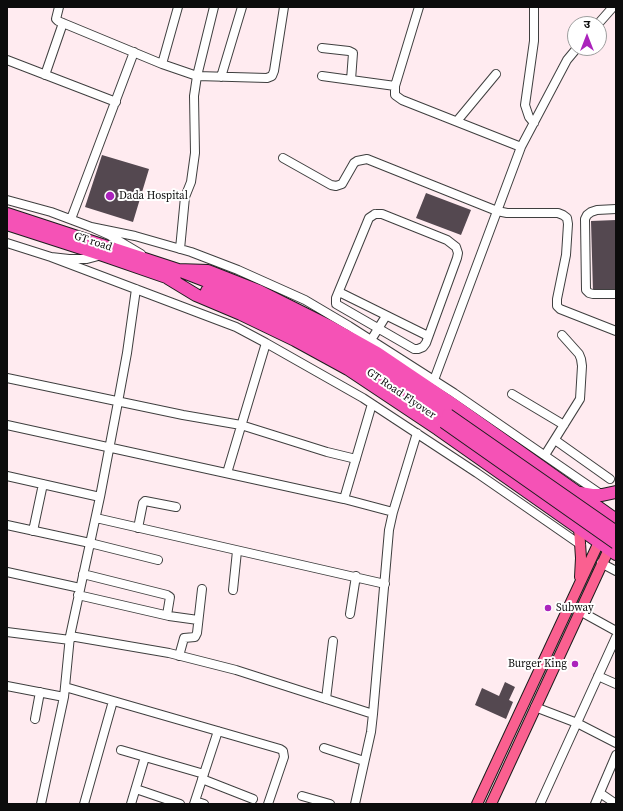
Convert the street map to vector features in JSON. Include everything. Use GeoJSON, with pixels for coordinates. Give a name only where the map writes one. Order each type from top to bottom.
{"type":"FeatureCollection","features":[{"type":"Feature","properties":{"kind":"highway","name":"GT road"},"geometry":{"type":"LineString","coordinates":[[7,214],[178,270]]}},
{"type":"Feature","properties":{"kind":"highway","name":"GT road"},"geometry":{"type":"LineString","coordinates":[[7,224],[168,278]]}},
{"type":"Feature","properties":{"kind":"highway","name":"GT Road Flyover"},"geometry":{"type":"LineString","coordinates":[[178,270],[248,297],[302,323],[355,352],[446,419],[610,547]]}},
{"type":"Feature","properties":{"kind":"highway"},"geometry":{"type":"LineString","coordinates":[[178,270],[208,271],[259,291],[327,325],[377,353],[445,398],[577,492],[614,514],[610,547]]}},
{"type":"Feature","properties":{"kind":"highway","name":"GT Road Flyover"},"geometry":{"type":"LineString","coordinates":[[168,278],[247,306],[300,332],[352,361],[446,419],[616,533]]}},
{"type":"Feature","properties":{"kind":"highway"},"geometry":{"type":"LineString","coordinates":[[168,278],[196,295],[241,314],[295,340],[348,369],[438,429],[579,528],[610,547]]}},
{"type":"Feature","properties":{"kind":"highway"},"geometry":{"type":"LineString","coordinates":[[577,492],[592,495],[602,495],[616,492]]}},
{"type":"Feature","properties":{"kind":"highway"},"geometry":{"type":"LineString","coordinates":[[610,547],[616,533]]}},
{"type":"Feature","properties":{"kind":"main road"},"geometry":{"type":"LineString","coordinates":[[579,528],[581,545],[580,582]]}},
{"type":"Feature","properties":{"kind":"main road"},"geometry":{"type":"LineString","coordinates":[[490,804],[610,547]]}},
{"type":"Feature","properties":{"kind":"main road"},"geometry":{"type":"LineString","coordinates":[[477,804],[580,582],[610,547]]}},
{"type":"Feature","properties":{"kind":"main road"},"geometry":{"type":"LineString","coordinates":[[531,686],[542,692]]}},
{"type":"Feature","properties":{"kind":"main road"},"geometry":{"type":"LineString","coordinates":[[501,751],[512,756]]}},
{"type":"Feature","properties":{"kind":"street"},"geometry":{"type":"LineString","coordinates":[[58,7],[56,19],[58,21],[162,64],[197,76],[267,78],[272,76],[274,71],[284,7]]}},
{"type":"Feature","properties":{"kind":"street"},"geometry":{"type":"LineString","coordinates":[[162,64],[178,7]]}},
{"type":"Feature","properties":{"kind":"street"},"geometry":{"type":"LineString","coordinates":[[180,249],[185,197],[191,182],[195,153],[194,96],[197,76],[214,7]]}},
{"type":"Feature","properties":{"kind":"street"},"geometry":{"type":"LineString","coordinates":[[221,77],[242,7]]}},
{"type":"Feature","properties":{"kind":"street"},"geometry":{"type":"LineString","coordinates":[[419,7],[395,86],[395,95],[402,100],[521,147]]}},
{"type":"Feature","properties":{"kind":"street"},"geometry":{"type":"LineString","coordinates":[[534,7],[534,41],[525,105],[528,117],[534,123]]}},
{"type":"Feature","properties":{"kind":"street"},"geometry":{"type":"LineString","coordinates":[[605,16],[613,7]]}},
{"type":"Feature","properties":{"kind":"street"},"geometry":{"type":"LineString","coordinates":[[45,75],[63,23]]}},
{"type":"Feature","properties":{"kind":"street"},"geometry":{"type":"LineString","coordinates":[[322,48],[349,51],[353,54],[351,80]]}},
{"type":"Feature","properties":{"kind":"street"},"geometry":{"type":"LineString","coordinates":[[71,219],[134,52]]}},
{"type":"Feature","properties":{"kind":"street"},"geometry":{"type":"LineString","coordinates":[[434,380],[521,147],[570,56]]}},
{"type":"Feature","properties":{"kind":"street"},"geometry":{"type":"LineString","coordinates":[[7,60],[116,102]]}},
{"type":"Feature","properties":{"kind":"street"},"geometry":{"type":"LineString","coordinates":[[457,121],[496,74]]}},
{"type":"Feature","properties":{"kind":"street"},"geometry":{"type":"LineString","coordinates":[[322,76],[395,86]]}},
{"type":"Feature","properties":{"kind":"street"},"geometry":{"type":"LineString","coordinates":[[283,158],[331,185],[336,186],[342,184],[354,163],[367,159],[497,211],[524,214],[558,213],[564,215],[567,218],[568,228],[566,255],[557,299],[557,306],[560,309],[616,331]]}},
{"type":"Feature","properties":{"kind":"street"},"geometry":{"type":"LineString","coordinates":[[7,200],[51,212],[91,226],[135,236],[180,249],[238,270],[305,300],[434,380],[602,495]]}},
{"type":"Feature","properties":{"kind":"street"},"geometry":{"type":"LineString","coordinates":[[616,209],[597,210],[591,212],[585,219],[586,290],[593,294],[616,294]]}},
{"type":"Feature","properties":{"kind":"street"},"geometry":{"type":"LineString","coordinates":[[375,214],[382,214],[447,240],[456,247],[458,252],[428,336],[423,347],[418,350],[338,305],[336,301],[339,292],[369,218],[375,214]]}},
{"type":"Feature","properties":{"kind":"street"},"geometry":{"type":"LineString","coordinates":[[91,226],[155,262]]}},
{"type":"Feature","properties":{"kind":"street"},"geometry":{"type":"LineString","coordinates":[[7,243],[51,257],[236,327],[343,386],[372,404],[581,545]]}},
{"type":"Feature","properties":{"kind":"street"},"geometry":{"type":"LineString","coordinates":[[51,257],[86,259],[103,255]]}},
{"type":"Feature","properties":{"kind":"street"},"geometry":{"type":"LineString","coordinates":[[41,804],[64,697],[70,638],[110,447],[127,353],[136,289]]}},
{"type":"Feature","properties":{"kind":"street"},"geometry":{"type":"LineString","coordinates":[[339,292],[428,336]]}},
{"type":"Feature","properties":{"kind":"street"},"geometry":{"type":"LineString","coordinates":[[371,340],[386,316]]}},
{"type":"Feature","properties":{"kind":"street"},"geometry":{"type":"LineString","coordinates":[[545,455],[580,399],[582,366],[579,354],[562,335]]}},
{"type":"Feature","properties":{"kind":"street"},"geometry":{"type":"LineString","coordinates":[[227,473],[266,343]]}},
{"type":"Feature","properties":{"kind":"street"},"geometry":{"type":"LineString","coordinates":[[7,378],[118,402],[241,425],[327,452],[356,459]]}},
{"type":"Feature","properties":{"kind":"street"},"geometry":{"type":"LineString","coordinates":[[512,394],[564,426]]}},
{"type":"Feature","properties":{"kind":"street"},"geometry":{"type":"LineString","coordinates":[[344,499],[372,404]]}},
{"type":"Feature","properties":{"kind":"street"},"geometry":{"type":"LineString","coordinates":[[7,427],[110,447],[344,499],[393,512]]}},
{"type":"Feature","properties":{"kind":"street"},"geometry":{"type":"LineString","coordinates":[[355,804],[373,714],[385,584],[387,543],[393,512],[417,433]]}},
{"type":"Feature","properties":{"kind":"street"},"geometry":{"type":"LineString","coordinates":[[554,440],[610,479]]}},
{"type":"Feature","properties":{"kind":"street"},"geometry":{"type":"LineString","coordinates":[[7,476],[100,497]]}},
{"type":"Feature","properties":{"kind":"street"},"geometry":{"type":"LineString","coordinates":[[33,531],[42,484]]}},
{"type":"Feature","properties":{"kind":"street"},"geometry":{"type":"LineString","coordinates":[[138,528],[143,503],[145,501],[176,507]]}},
{"type":"Feature","properties":{"kind":"street"},"geometry":{"type":"LineString","coordinates":[[96,518],[237,551],[356,576],[385,584]]}},
{"type":"Feature","properties":{"kind":"street"},"geometry":{"type":"LineString","coordinates":[[7,525],[90,543],[158,560]]}},
{"type":"Feature","properties":{"kind":"street"},"geometry":{"type":"LineString","coordinates":[[233,590],[237,551]]}},
{"type":"Feature","properties":{"kind":"street"},"geometry":{"type":"LineString","coordinates":[[601,564],[616,571]]}},
{"type":"Feature","properties":{"kind":"street"},"geometry":{"type":"LineString","coordinates":[[7,572],[167,616],[198,620]]}},
{"type":"Feature","properties":{"kind":"street"},"geometry":{"type":"LineString","coordinates":[[83,574],[167,595],[170,597],[167,616]]}},
{"type":"Feature","properties":{"kind":"street"},"geometry":{"type":"LineString","coordinates":[[350,614],[356,576]]}},
{"type":"Feature","properties":{"kind":"street"},"geometry":{"type":"LineString","coordinates":[[179,656],[184,638],[196,636],[202,589]]}},
{"type":"Feature","properties":{"kind":"street"},"geometry":{"type":"LineString","coordinates":[[569,605],[616,631]]}},
{"type":"Feature","properties":{"kind":"street"},"geometry":{"type":"LineString","coordinates":[[7,632],[70,638],[179,656],[236,670],[373,714]]}},
{"type":"Feature","properties":{"kind":"street"},"geometry":{"type":"LineString","coordinates":[[540,804],[616,637]]}},
{"type":"Feature","properties":{"kind":"street"},"geometry":{"type":"LineString","coordinates":[[326,698],[333,641]]}},
{"type":"Feature","properties":{"kind":"street"},"geometry":{"type":"LineString","coordinates":[[598,676],[616,684]]}},
{"type":"Feature","properties":{"kind":"street"},"geometry":{"type":"LineString","coordinates":[[7,686],[64,697]]}},
{"type":"Feature","properties":{"kind":"street"},"geometry":{"type":"LineString","coordinates":[[65,687],[283,751],[284,757],[268,804]]}},
{"type":"Feature","properties":{"kind":"street"},"geometry":{"type":"LineString","coordinates":[[35,719],[40,692]]}},
{"type":"Feature","properties":{"kind":"street"},"geometry":{"type":"LineString","coordinates":[[84,804],[113,701]]}},
{"type":"Feature","properties":{"kind":"street"},"geometry":{"type":"LineString","coordinates":[[535,707],[577,723],[616,743]]}},
{"type":"Feature","properties":{"kind":"street"},"geometry":{"type":"LineString","coordinates":[[204,804],[195,802],[218,731]]}},
{"type":"Feature","properties":{"kind":"street"},"geometry":{"type":"LineString","coordinates":[[324,748],[364,761]]}},
{"type":"Feature","properties":{"kind":"street"},"geometry":{"type":"LineString","coordinates":[[121,750],[203,777],[253,799]]}},
{"type":"Feature","properties":{"kind":"street"},"geometry":{"type":"LineString","coordinates":[[595,804],[616,754]]}},
{"type":"Feature","properties":{"kind":"street"},"geometry":{"type":"LineString","coordinates":[[131,804],[145,757]]}},
{"type":"Feature","properties":{"kind":"street"},"geometry":{"type":"LineString","coordinates":[[136,788],[180,804]]}},
{"type":"Feature","properties":{"kind":"street"},"geometry":{"type":"LineString","coordinates":[[600,793],[616,804]]}},
{"type":"Feature","properties":{"kind":"street"},"geometry":{"type":"LineString","coordinates":[[302,796],[330,804]]}},
{"type":"Feature","properties":{"kind":"building"},"geometry":{"type":"Polygon","coordinates":[[[102,155],[149,169],[133,222],[85,207],[102,155]]]}},
{"type":"Feature","properties":{"kind":"building"},"geometry":{"type":"Polygon","coordinates":[[[426,193],[471,210],[461,235],[416,218],[426,193]]]}},
{"type":"Feature","properties":{"kind":"building"},"geometry":{"type":"Polygon","coordinates":[[[616,220],[616,291],[593,292],[591,221],[616,220]]]}},
{"type":"Feature","properties":{"kind":"building"},"geometry":{"type":"Polygon","coordinates":[[[505,682],[515,687],[509,700],[513,702],[506,719],[475,705],[482,688],[499,696],[505,682]]]}},
{"type":"Feature","properties":{"kind":"place","name":"Dada Hospital"},"geometry":{"type":"Point","coordinates":[110,196]}},
{"type":"Feature","properties":{"kind":"place","name":"Subway"},"geometry":{"type":"Point","coordinates":[548,608]}},
{"type":"Feature","properties":{"kind":"place","name":"Burger King"},"geometry":{"type":"Point","coordinates":[575,664]}}]}
